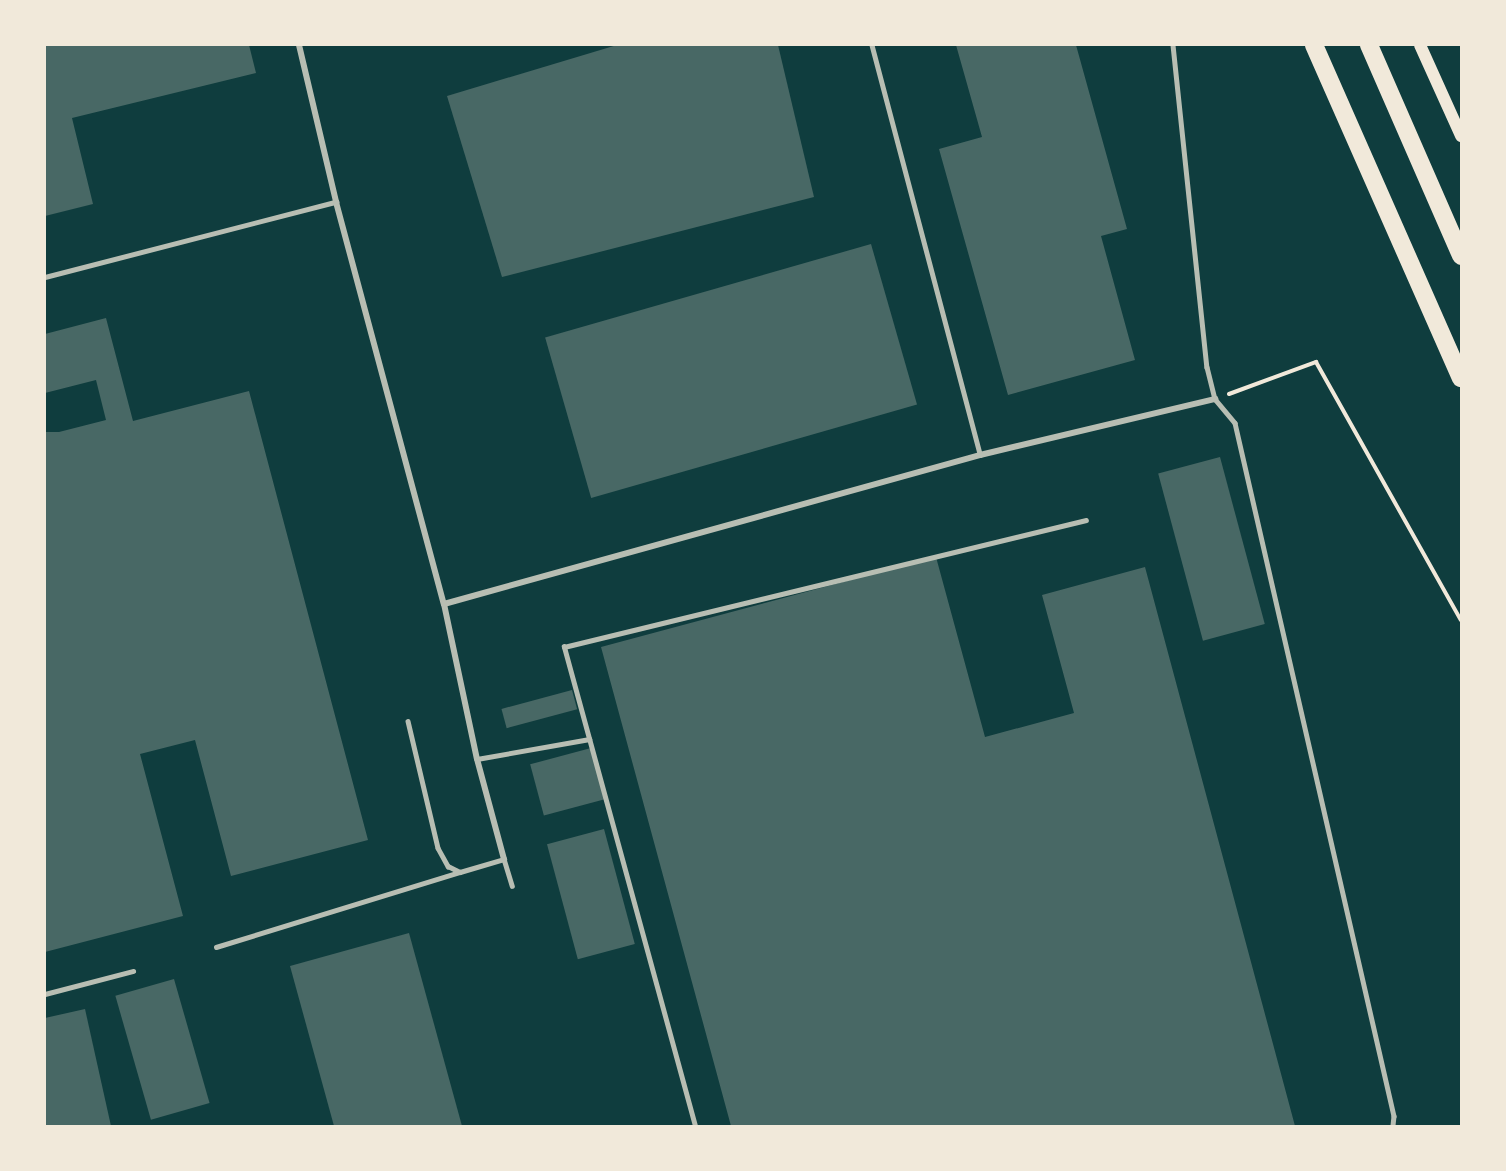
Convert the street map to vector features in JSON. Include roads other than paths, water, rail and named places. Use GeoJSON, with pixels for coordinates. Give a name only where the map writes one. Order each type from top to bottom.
{"type":"FeatureCollection","features":[{"type":"Feature","properties":{"kind":"highway"},"geometry":{"type":"LineString","coordinates":[[1314,45],[1461,378]]}},
{"type":"Feature","properties":{"kind":"highway"},"geometry":{"type":"LineString","coordinates":[[1369,45],[1461,256]]}},
{"type":"Feature","properties":{"kind":"main road"},"geometry":{"type":"LineString","coordinates":[[1420,45],[1461,136]]}},
{"type":"Feature","properties":{"kind":"street"},"geometry":{"type":"LineString","coordinates":[[299,45],[336,202],[444,604],[477,759],[504,859]]}},
{"type":"Feature","properties":{"kind":"street"},"geometry":{"type":"LineString","coordinates":[[444,604],[981,455],[1215,399]]}},
{"type":"Feature","properties":{"kind":"lane"},"geometry":{"type":"LineString","coordinates":[[872,45],[981,455]]}},
{"type":"Feature","properties":{"kind":"lane"},"geometry":{"type":"LineString","coordinates":[[1173,45],[1207,367],[1215,399],[1235,423],[1392,1105],[1393,1126]]}},
{"type":"Feature","properties":{"kind":"lane"},"geometry":{"type":"LineString","coordinates":[[45,277],[336,202]]}},
{"type":"Feature","properties":{"kind":"lane"},"geometry":{"type":"LineString","coordinates":[[695,1126],[564,647],[1086,520]]}},
{"type":"Feature","properties":{"kind":"lane"},"geometry":{"type":"LineString","coordinates":[[408,721],[438,848],[448,866],[460,872]]}},
{"type":"Feature","properties":{"kind":"lane"},"geometry":{"type":"LineString","coordinates":[[477,759],[589,739]]}},
{"type":"Feature","properties":{"kind":"lane"},"geometry":{"type":"LineString","coordinates":[[216,947],[504,859],[512,886]]}},
{"type":"Feature","properties":{"kind":"lane"},"geometry":{"type":"LineString","coordinates":[[45,994],[133,971]]}}]}
